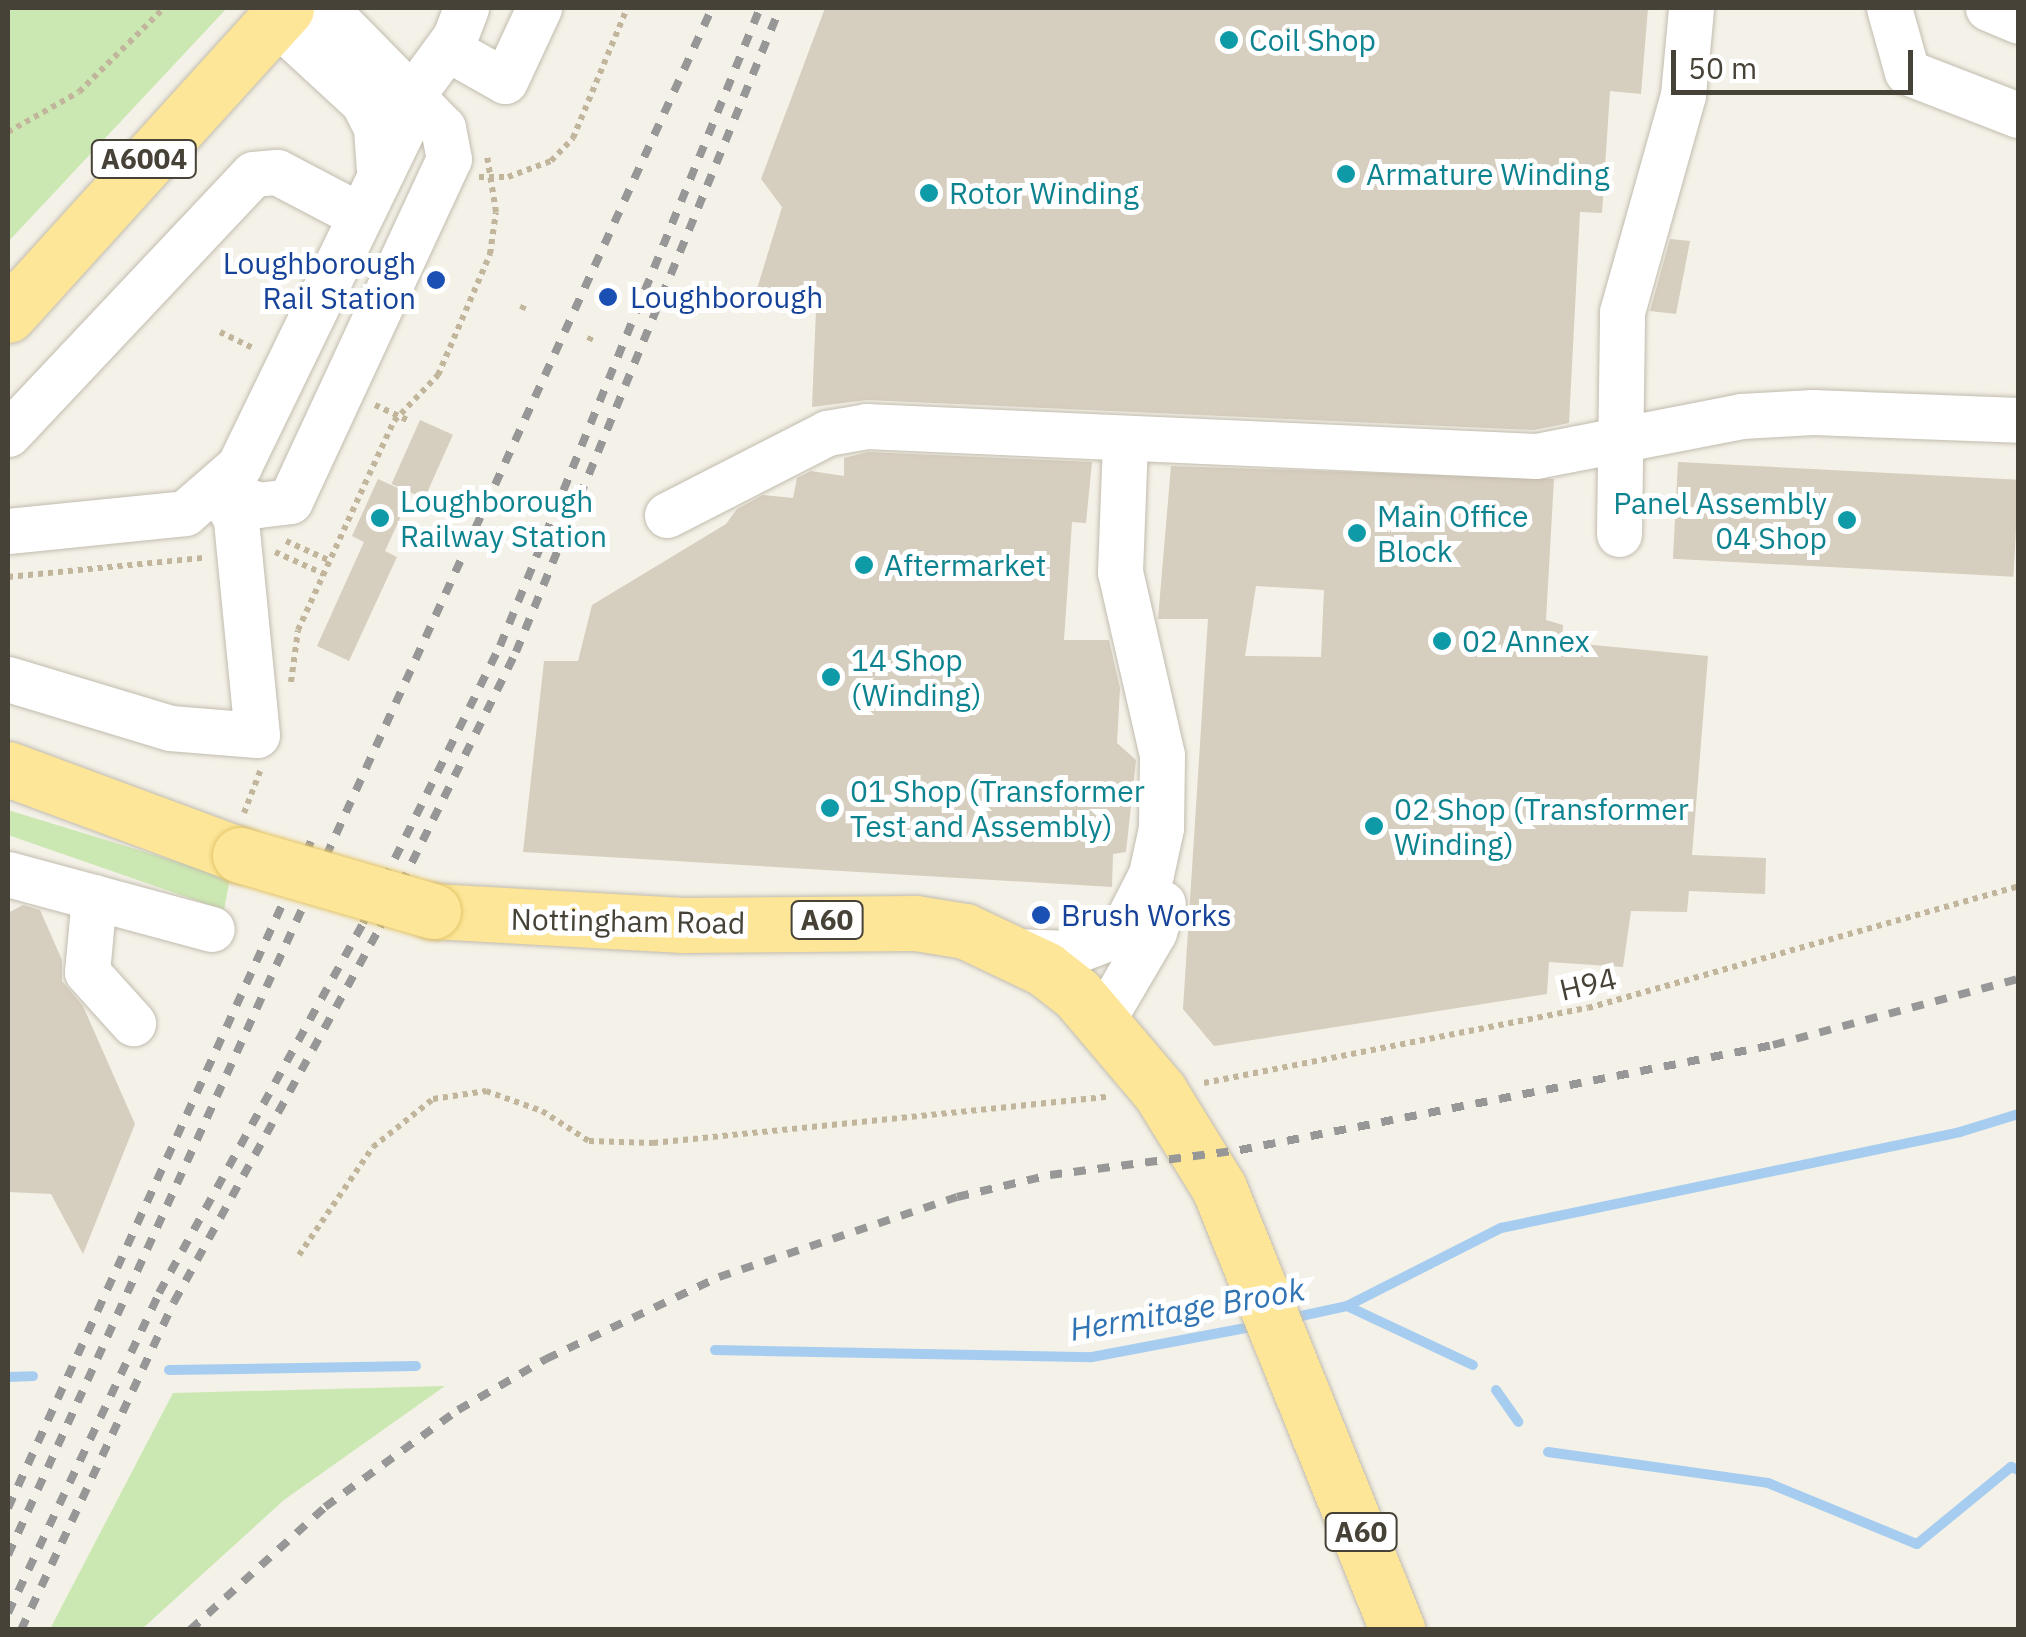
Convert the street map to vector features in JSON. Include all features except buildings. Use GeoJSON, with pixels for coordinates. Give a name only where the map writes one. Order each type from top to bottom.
{"type":"FeatureCollection","features":[{"type":"Feature","properties":{"kind":"main road","name":"A6004"},"geometry":{"type":"LineString","coordinates":[[8,314],[295,12]]}},
{"type":"Feature","properties":{"kind":"main road","name":"Nottingham Road"},"geometry":{"type":"LineString","coordinates":[[8,769],[240,855],[433,912],[682,926],[898,922],[965,931],[1012,951],[1078,994],[1160,1092],[1219,1188],[1324,1435],[1398,1630]]}},
{"type":"Feature","properties":{"kind":"street"},"geometry":{"type":"LineString","coordinates":[[8,531],[185,514],[218,489],[239,466],[379,167],[407,120],[411,97],[448,49],[466,8]]}},
{"type":"Feature","properties":{"kind":"street"},"geometry":{"type":"LineString","coordinates":[[448,49],[505,81],[539,8]]}},
{"type":"Feature","properties":{"kind":"street"},"geometry":{"type":"LineString","coordinates":[[1619,534],[1622,312],[1683,94],[1691,8]]}},
{"type":"Feature","properties":{"kind":"street"},"geometry":{"type":"LineString","coordinates":[[1889,8],[1907,72],[2018,115]]}},
{"type":"Feature","properties":{"kind":"street"},"geometry":{"type":"LineString","coordinates":[[1988,8],[2018,21]]}},
{"type":"Feature","properties":{"kind":"street"},"geometry":{"type":"LineString","coordinates":[[218,489],[258,505],[290,501],[441,176],[448,137],[411,97],[295,12]]}},
{"type":"Feature","properties":{"kind":"street"},"geometry":{"type":"LineString","coordinates":[[295,12],[363,102],[376,128],[379,167]]}},
{"type":"Feature","properties":{"kind":"street"},"geometry":{"type":"LineString","coordinates":[[8,434],[253,174],[277,172],[352,224]]}},
{"type":"Feature","properties":{"kind":"street"},"geometry":{"type":"LineString","coordinates":[[301,338],[333,340],[372,330]]}},
{"type":"Feature","properties":{"kind":"street"},"geometry":{"type":"LineString","coordinates":[[667,515],[827,433],[866,426],[1125,442],[1536,456],[1597,446],[1622,435],[1813,412],[2018,420]]}},
{"type":"Feature","properties":{"kind":"street"},"geometry":{"type":"LineString","coordinates":[[1102,1022],[1154,932],[1168,871],[1161,828],[1162,755],[1119,556],[1125,442]]}},
{"type":"Feature","properties":{"kind":"street"},"geometry":{"type":"LineString","coordinates":[[8,679],[170,728],[257,735],[236,519],[218,489]]}},
{"type":"Feature","properties":{"kind":"street"},"geometry":{"type":"LineString","coordinates":[[1012,951],[1069,953],[1121,933],[1152,874],[1161,828]]}},
{"type":"Feature","properties":{"kind":"street"},"geometry":{"type":"LineString","coordinates":[[8,874],[212,929]]}},
{"type":"Feature","properties":{"kind":"street"},"geometry":{"type":"LineString","coordinates":[[94,897],[88,972],[133,1022]]}},
{"type":"Feature","properties":{"kind":"path"},"geometry":{"type":"LineString","coordinates":[[8,132],[79,92],[164,8]]}},
{"type":"Feature","properties":{"kind":"path"},"geometry":{"type":"LineString","coordinates":[[441,176],[508,178],[551,162],[592,102],[627,8]]}},
{"type":"Feature","properties":{"kind":"path"},"geometry":{"type":"LineString","coordinates":[[8,577],[274,552],[324,574]]}},
{"type":"Feature","properties":{"kind":"path","name":"H94"},"geometry":{"type":"LineString","coordinates":[[300,1255],[373,1147],[433,1099],[486,1091],[542,1111],[590,1141],[654,1143],[1160,1092],[1588,1008],[2018,886]]}},
{"type":"Feature","properties":{"kind":"green space"},"geometry":{"type":"Polygon","coordinates":[[[8,8],[227,8],[8,242],[8,8]]]}},
{"type":"Feature","properties":{"kind":"green space"},"geometry":{"type":"Polygon","coordinates":[[[8,810],[230,878],[224,910],[8,835],[8,810]]]}},
{"type":"Feature","properties":{"kind":"green space"},"geometry":{"type":"Polygon","coordinates":[[[445,1386],[284,1500],[142,1629],[50,1629],[173,1393],[445,1386]]]}},
{"type":"Feature","properties":{"kind":"waterway"},"geometry":{"type":"LineString","coordinates":[[1347,1306],[1501,1228],[1960,1132],[2018,1114]]}},
{"type":"Feature","properties":{"kind":"waterway","name":"Hermitage Brook"},"geometry":{"type":"LineString","coordinates":[[1287,1319],[1347,1306],[1473,1365]]}},
{"type":"Feature","properties":{"kind":"waterway","name":"Hermitage Brook"},"geometry":{"type":"LineString","coordinates":[[715,1350],[1092,1357],[1256,1326]]}},
{"type":"Feature","properties":{"kind":"waterway","name":"Hermitage Brook"},"geometry":{"type":"LineString","coordinates":[[169,1370],[416,1366]]}},
{"type":"Feature","properties":{"kind":"waterway","name":"Hermitage Brook"},"geometry":{"type":"LineString","coordinates":[[8,1377],[33,1376]]}},
{"type":"Feature","properties":{"kind":"waterway","name":"Hermitage Brook"},"geometry":{"type":"LineString","coordinates":[[1496,1390],[1518,1422]]}},
{"type":"Feature","properties":{"kind":"waterway","name":"Hermitage Brook"},"geometry":{"type":"LineString","coordinates":[[1548,1452],[1768,1483],[1917,1544],[2011,1467],[2018,1470]]}},
{"type":"Feature","properties":{"kind":"railway"},"geometry":{"type":"LineString","coordinates":[[8,1555],[712,8]]}},
{"type":"Feature","properties":{"kind":"railway"},"geometry":{"type":"LineString","coordinates":[[8,1613],[159,1293],[363,923],[500,646],[760,8]]}},
{"type":"Feature","properties":{"kind":"railway"},"geometry":{"type":"LineString","coordinates":[[21,1630],[174,1302],[380,927],[516,652],[780,8]]}},
{"type":"Feature","properties":{"kind":"railway"},"geometry":{"type":"LineString","coordinates":[[8,1508],[312,839]]}},
{"type":"Feature","properties":{"kind":"railway"},"geometry":{"type":"LineString","coordinates":[[190,1630],[325,1507],[458,1410],[546,1359],[719,1277],[957,1197],[1050,1175],[1240,1150],[1773,1045],[2018,979]]}},
{"type":"Feature","properties":{"kind":"place","name":"Coil Shop"},"geometry":{"type":"Point","coordinates":[1229,40]}},
{"type":"Feature","properties":{"kind":"place","name":"Armature Winding"},"geometry":{"type":"Point","coordinates":[1346,174]}},
{"type":"Feature","properties":{"kind":"place","name":"Rotor Winding"},"geometry":{"type":"Point","coordinates":[929,193]}},
{"type":"Feature","properties":{"kind":"place","name":"Loughborough Rail Station"},"geometry":{"type":"Point","coordinates":[436,280]}},
{"type":"Feature","properties":{"kind":"place","name":"Loughborough"},"geometry":{"type":"Point","coordinates":[608,297]}},
{"type":"Feature","properties":{"kind":"place","name":"Loughborough Railway Station"},"geometry":{"type":"Point","coordinates":[380,518]}},
{"type":"Feature","properties":{"kind":"place","name":"Panel Assembly 04 Shop"},"geometry":{"type":"Point","coordinates":[1847,520]}},
{"type":"Feature","properties":{"kind":"place","name":"Main Office Block"},"geometry":{"type":"Point","coordinates":[1357,533]}},
{"type":"Feature","properties":{"kind":"place","name":"Aftermarket"},"geometry":{"type":"Point","coordinates":[864,565]}},
{"type":"Feature","properties":{"kind":"place","name":"02 Annex"},"geometry":{"type":"Point","coordinates":[1442,641]}},
{"type":"Feature","properties":{"kind":"place","name":"14 Shop (Winding)"},"geometry":{"type":"Point","coordinates":[831,677]}},
{"type":"Feature","properties":{"kind":"place","name":"01 Shop (Transformer Test and Assembly)"},"geometry":{"type":"Point","coordinates":[830,808]}},
{"type":"Feature","properties":{"kind":"place","name":"02 Shop (Transformer Winding)"},"geometry":{"type":"Point","coordinates":[1374,826]}},
{"type":"Feature","properties":{"kind":"place","name":"Brush Works"},"geometry":{"type":"Point","coordinates":[1041,915]}}]}
